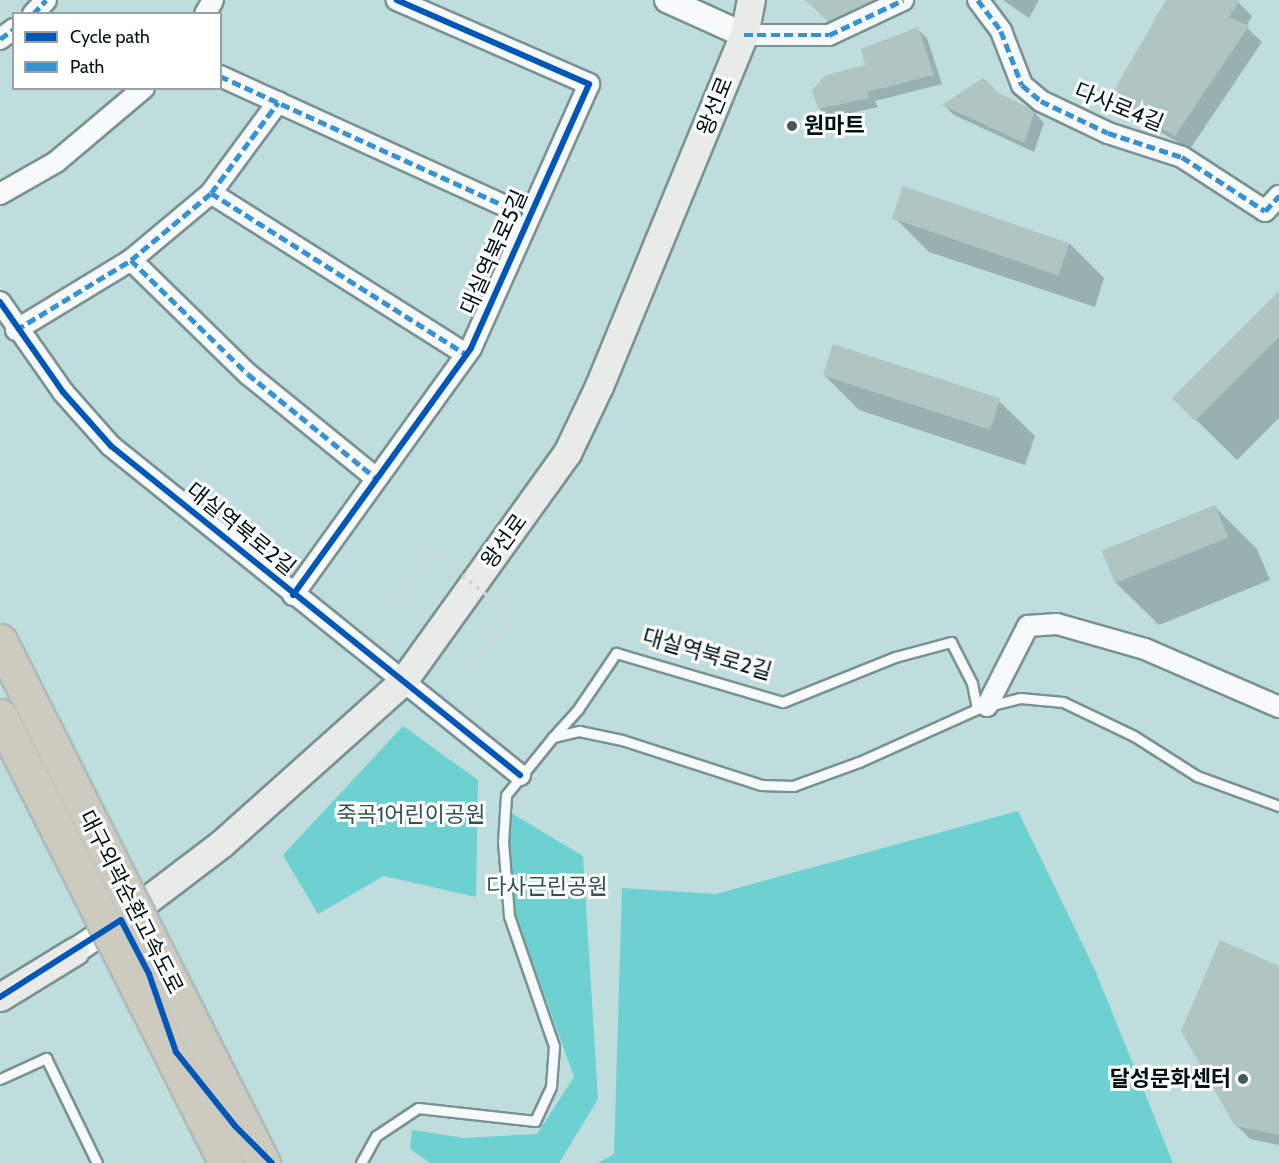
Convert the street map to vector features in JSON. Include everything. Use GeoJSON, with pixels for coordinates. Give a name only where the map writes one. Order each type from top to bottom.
{"type":"FeatureCollection","features":[{"type":"Feature","properties":{"kind":"highway","name":"대구외곽순환고속도로"},"geometry":{"type":"LineString","coordinates":[[0,641],[263,1163]]}},
{"type":"Feature","properties":{"kind":"highway","name":"대구외곽순환고속도로"},"geometry":{"type":"LineString","coordinates":[[0,716],[226,1163]]}},
{"type":"Feature","properties":{"kind":"main road","name":"왕선로"},"geometry":{"type":"LineString","coordinates":[[121,920],[221,844],[403,681],[567,453],[744,35],[751,0]]}},
{"type":"Feature","properties":{"kind":"main road"},"geometry":{"type":"LineString","coordinates":[[0,997],[75,951]]}},
{"type":"Feature","properties":{"kind":"street"},"geometry":{"type":"LineString","coordinates":[[35,12],[46,0]]}},
{"type":"Feature","properties":{"kind":"street","name":"대실역북로5길"},"geometry":{"type":"LineString","coordinates":[[293,595],[466,354],[589,84],[397,0]]}},
{"type":"Feature","properties":{"kind":"street"},"geometry":{"type":"LineString","coordinates":[[668,0],[744,35],[829,35],[903,0]]}},
{"type":"Feature","properties":{"kind":"street","name":"다사로4길"},"geometry":{"type":"LineString","coordinates":[[978,0],[1001,31],[1022,86],[1041,101],[1108,133],[1182,157],[1264,211],[1279,196]]}},
{"type":"Feature","properties":{"kind":"street","name":"대실역북로5길"},"geometry":{"type":"LineString","coordinates":[[222,77],[529,217]]}},
{"type":"Feature","properties":{"kind":"street"},"geometry":{"type":"LineString","coordinates":[[0,194],[56,162],[142,90]]}},
{"type":"Feature","properties":{"kind":"street"},"geometry":{"type":"LineString","coordinates":[[16,330],[131,260],[211,193],[278,102]]}},
{"type":"Feature","properties":{"kind":"street","name":"대실역북로5길"},"geometry":{"type":"LineString","coordinates":[[211,193],[466,354]]}},
{"type":"Feature","properties":{"kind":"street"},"geometry":{"type":"LineString","coordinates":[[131,260],[248,374],[376,478]]}},
{"type":"Feature","properties":{"kind":"street","name":"대실역북로2길"},"geometry":{"type":"LineString","coordinates":[[0,302],[16,330],[63,393],[111,446],[293,595],[520,775]]}},
{"type":"Feature","properties":{"kind":"street"},"geometry":{"type":"LineString","coordinates":[[982,708],[1028,627],[1057,624],[1145,649],[1279,707]]}},
{"type":"Feature","properties":{"kind":"street","name":"왕선로"},"geometry":{"type":"LineString","coordinates":[[75,951],[121,920]]}},
{"type":"Feature","properties":{"kind":"lane","name":"대실역북로2길"},"geometry":{"type":"LineString","coordinates":[[520,775],[578,709],[616,653],[783,702],[895,657],[951,642],[982,708]]}},
{"type":"Feature","properties":{"kind":"lane"},"geometry":{"type":"LineString","coordinates":[[553,737],[579,731],[622,740],[761,785],[793,786],[859,762],[982,708],[1020,698],[1063,702],[1134,736],[1197,776],[1279,806]]}},
{"type":"Feature","properties":{"kind":"lane"},"geometry":{"type":"LineString","coordinates":[[361,1163],[376,1136],[418,1108],[535,1121],[551,1086],[554,1046],[509,916],[505,888],[503,842],[506,795],[520,775]]}},
{"type":"Feature","properties":{"kind":"lane"},"geometry":{"type":"LineString","coordinates":[[121,920],[149,974],[176,1052],[235,1126],[272,1163]]}},
{"type":"Feature","properties":{"kind":"lane"},"geometry":{"type":"LineString","coordinates":[[0,1078],[46,1058],[97,1163]]}},
{"type":"Feature","properties":{"kind":"path"},"geometry":{"type":"LineString","coordinates":[[393,609],[434,553],[512,615],[473,669]]}},
{"type":"Feature","properties":{"kind":"green space","name":"죽곡1어린이공원"},"geometry":{"type":"Polygon","coordinates":[[[403,726],[478,780],[476,897],[384,876],[318,914],[283,855],[403,726]]]}},
{"type":"Feature","properties":{"kind":"green space","name":"다사근린공원"},"geometry":{"type":"Polygon","coordinates":[[[508,811],[583,856],[598,1099],[559,1163],[430,1163],[410,1149],[412,1130],[464,1138],[537,1134],[574,1077],[510,899],[508,811]]]}},
{"type":"Feature","properties":{"kind":"green space"},"geometry":{"type":"Polygon","coordinates":[[[1018,811],[1095,970],[1173,1163],[598,1163],[614,1154],[622,888],[716,894],[1018,811]]]}},
{"type":"Feature","properties":{"kind":"building"},"geometry":{"type":"Polygon","coordinates":[[[805,0],[875,0],[829,22],[805,0]]]}},
{"type":"Feature","properties":{"kind":"building"},"geometry":{"type":"Polygon","coordinates":[[[1166,0],[1240,0],[1229,17],[1249,26],[1175,136],[1109,99],[1166,0]]]}},
{"type":"Feature","properties":{"kind":"building"},"geometry":{"type":"Polygon","coordinates":[[[918,27],[934,75],[867,92],[870,98],[818,109],[812,90],[826,75],[865,65],[861,49],[918,27]]]}},
{"type":"Feature","properties":{"kind":"building"},"geometry":{"type":"Polygon","coordinates":[[[983,78],[999,93],[1035,111],[1024,143],[942,105],[983,78]]]}},
{"type":"Feature","properties":{"kind":"building"},"geometry":{"type":"Polygon","coordinates":[[[903,186],[1069,243],[1058,275],[892,218],[903,186]]]}},
{"type":"Feature","properties":{"kind":"building"},"geometry":{"type":"Polygon","coordinates":[[[1279,291],[1279,337],[1195,421],[1172,398],[1279,291]]]}},
{"type":"Feature","properties":{"kind":"building"},"geometry":{"type":"Polygon","coordinates":[[[833,344],[1000,398],[990,430],[823,375],[833,344]]]}},
{"type":"Feature","properties":{"kind":"building"},"geometry":{"type":"Polygon","coordinates":[[[1215,505],[1228,537],[1115,583],[1102,551],[1215,505]]]}},
{"type":"Feature","properties":{"kind":"building","name":"달성문화센터"},"geometry":{"type":"Polygon","coordinates":[[[1220,940],[1279,966],[1279,1135],[1235,1126],[1181,1031],[1220,940]]]}},
{"type":"Feature","properties":{"kind":"marked path"},"geometry":{"type":"LineString","coordinates":[[35,12],[46,0]]}},
{"type":"Feature","properties":{"kind":"marked path"},"geometry":{"type":"LineString","coordinates":[[744,35],[829,35],[903,0]]}},
{"type":"Feature","properties":{"kind":"marked path"},"geometry":{"type":"LineString","coordinates":[[978,0],[1001,31],[1022,85],[1041,101],[1108,133],[1182,157],[1265,211],[1279,196]]}},
{"type":"Feature","properties":{"kind":"marked path"},"geometry":{"type":"LineString","coordinates":[[0,39],[12,30]]}},
{"type":"Feature","properties":{"kind":"marked path"},"geometry":{"type":"LineString","coordinates":[[222,77],[529,217]]}},
{"type":"Feature","properties":{"kind":"marked path"},"geometry":{"type":"LineString","coordinates":[[16,330],[131,260],[211,193],[278,102]]}},
{"type":"Feature","properties":{"kind":"marked path"},"geometry":{"type":"LineString","coordinates":[[211,193],[466,354]]}},
{"type":"Feature","properties":{"kind":"marked path"},"geometry":{"type":"LineString","coordinates":[[131,260],[248,374],[376,478]]}},
{"type":"Feature","properties":{"kind":"cycle path"},"geometry":{"type":"LineString","coordinates":[[293,595],[471,348],[589,84],[397,0]]}},
{"type":"Feature","properties":{"kind":"cycle path"},"geometry":{"type":"LineString","coordinates":[[0,302],[63,392],[111,446],[520,775]]}},
{"type":"Feature","properties":{"kind":"cycle path"},"geometry":{"type":"LineString","coordinates":[[0,997],[121,920],[149,974],[176,1052],[235,1126],[272,1163]]}},
{"type":"Feature","properties":{"kind":"place","name":"원마트"},"geometry":{"type":"Point","coordinates":[792,126]}},
{"type":"Feature","properties":{"kind":"place","name":"달성문화센터"},"geometry":{"type":"Point","coordinates":[1243,1079]}}]}
